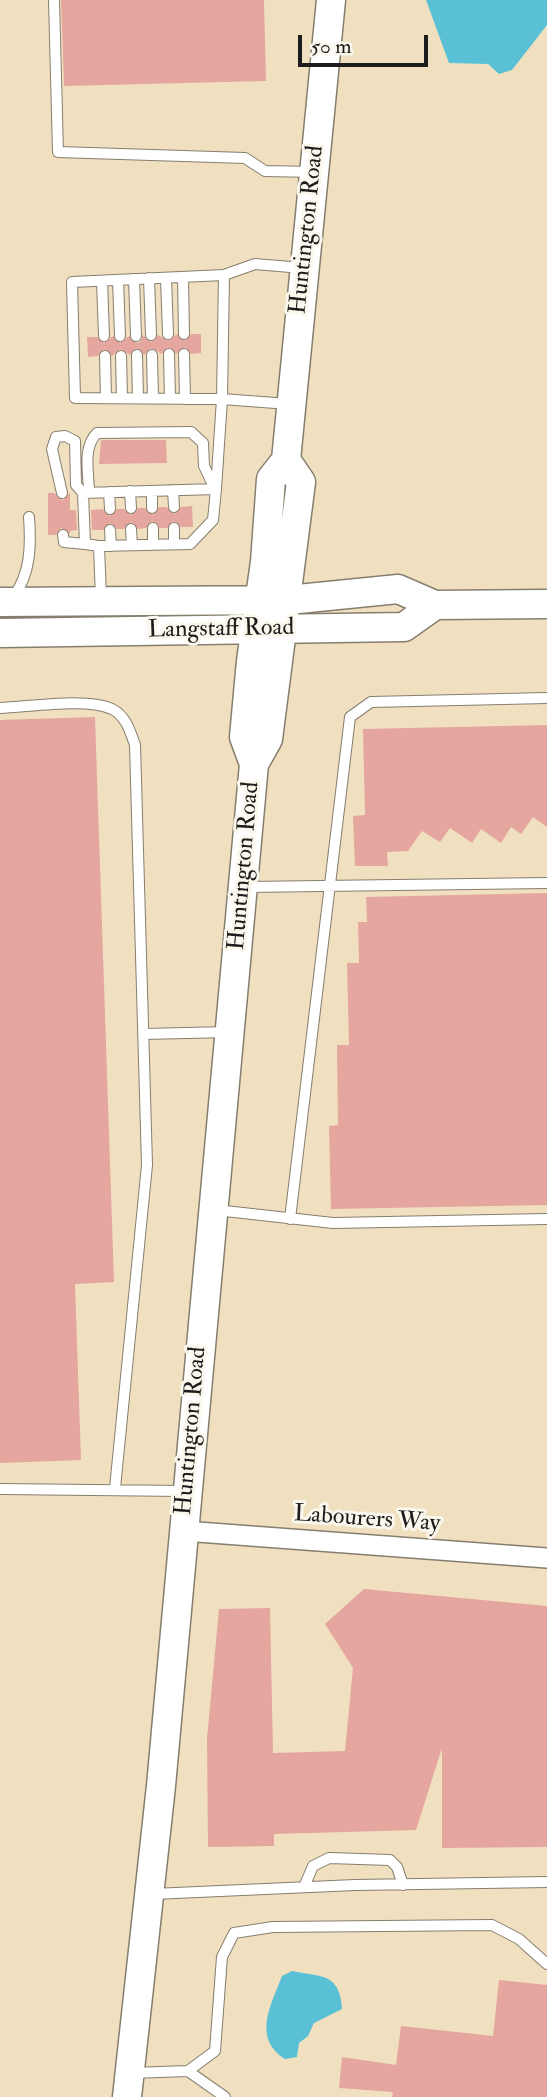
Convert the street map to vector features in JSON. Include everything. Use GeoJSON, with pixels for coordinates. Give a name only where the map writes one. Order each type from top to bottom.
{"type":"FeatureCollection","features":[{"type":"Feature","properties":{"kind":"street","name":"Huntington Road"},"geometry":{"type":"LineString","coordinates":[[128,2085],[184,1531],[254,764],[244,737],[270,629],[274,600],[271,479],[286,460],[331,0]]}},
{"type":"Feature","properties":{"kind":"street","name":"Langstaff Road"},"geometry":{"type":"LineString","coordinates":[[4,602],[274,600],[398,589],[435,605],[547,604]]}},
{"type":"Feature","properties":{"kind":"street","name":"Langstaff Road"},"geometry":{"type":"LineString","coordinates":[[0,633],[404,627],[435,605]]}},
{"type":"Feature","properties":{"kind":"street","name":"Labourers Way"},"geometry":{"type":"LineString","coordinates":[[184,1531],[547,1558]]}},
{"type":"Feature","properties":{"kind":"lane"},"geometry":{"type":"LineString","coordinates":[[54,0],[58,152],[245,158],[265,170],[314,172]]}},
{"type":"Feature","properties":{"kind":"lane"},"geometry":{"type":"LineString","coordinates":[[292,404],[222,399],[75,398],[72,282],[224,275],[255,264],[305,268]]}},
{"type":"Feature","properties":{"kind":"lane"},"geometry":{"type":"LineString","coordinates":[[63,535],[64,542],[99,546],[190,544],[213,520],[222,399],[224,275]]}},
{"type":"Feature","properties":{"kind":"lane"},"geometry":{"type":"LineString","coordinates":[[183,277],[184,334]]}},
{"type":"Feature","properties":{"kind":"lane"},"geometry":{"type":"LineString","coordinates":[[149,278],[152,335]]}},
{"type":"Feature","properties":{"kind":"lane"},"geometry":{"type":"LineString","coordinates":[[166,278],[168,334]]}},
{"type":"Feature","properties":{"kind":"lane"},"geometry":{"type":"LineString","coordinates":[[134,279],[136,336]]}},
{"type":"Feature","properties":{"kind":"lane"},"geometry":{"type":"LineString","coordinates":[[118,280],[120,336]]}},
{"type":"Feature","properties":{"kind":"lane"},"geometry":{"type":"LineString","coordinates":[[102,281],[104,337]]}},
{"type":"Feature","properties":{"kind":"lane"},"geometry":{"type":"LineString","coordinates":[[169,354],[170,399]]}},
{"type":"Feature","properties":{"kind":"lane"},"geometry":{"type":"LineString","coordinates":[[184,354],[185,399]]}},
{"type":"Feature","properties":{"kind":"lane"},"geometry":{"type":"LineString","coordinates":[[137,355],[138,398]]}},
{"type":"Feature","properties":{"kind":"lane"},"geometry":{"type":"LineString","coordinates":[[152,355],[153,399]]}},
{"type":"Feature","properties":{"kind":"lane"},"geometry":{"type":"LineString","coordinates":[[105,356],[106,398]]}},
{"type":"Feature","properties":{"kind":"lane"},"geometry":{"type":"LineString","coordinates":[[121,356],[122,398]]}},
{"type":"Feature","properties":{"kind":"lane"},"geometry":{"type":"LineString","coordinates":[[85,544],[89,441],[97,433],[191,432],[198,435],[203,443],[204,466],[216,489]]}},
{"type":"Feature","properties":{"kind":"lane"},"geometry":{"type":"LineString","coordinates":[[62,493],[62,480],[52,449],[56,437],[65,436],[75,442],[76,485],[86,493],[216,489]]}},
{"type":"Feature","properties":{"kind":"lane"},"geometry":{"type":"LineString","coordinates":[[173,490],[174,507]]}},
{"type":"Feature","properties":{"kind":"lane"},"geometry":{"type":"LineString","coordinates":[[130,491],[131,508]]}},
{"type":"Feature","properties":{"kind":"lane"},"geometry":{"type":"LineString","coordinates":[[152,491],[152,508]]}},
{"type":"Feature","properties":{"kind":"lane"},"geometry":{"type":"LineString","coordinates":[[109,492],[110,509]]}},
{"type":"Feature","properties":{"kind":"lane"},"geometry":{"type":"LineString","coordinates":[[4,602],[23,582],[29,563],[29,517]]}},
{"type":"Feature","properties":{"kind":"lane"},"geometry":{"type":"LineString","coordinates":[[153,528],[153,545]]}},
{"type":"Feature","properties":{"kind":"lane"},"geometry":{"type":"LineString","coordinates":[[174,528],[174,544]]}},
{"type":"Feature","properties":{"kind":"lane"},"geometry":{"type":"LineString","coordinates":[[131,529],[132,545]]}},
{"type":"Feature","properties":{"kind":"lane"},"geometry":{"type":"LineString","coordinates":[[110,530],[111,546]]}},
{"type":"Feature","properties":{"kind":"lane"},"geometry":{"type":"LineString","coordinates":[[99,546],[101,602]]}},
{"type":"Feature","properties":{"kind":"lane"},"geometry":{"type":"LineString","coordinates":[[290,1219],[350,717],[371,702],[547,698]]}},
{"type":"Feature","properties":{"kind":"lane"},"geometry":{"type":"LineString","coordinates":[[0,708],[93,704],[113,709],[127,722],[135,745],[147,1165],[114,1488]]}},
{"type":"Feature","properties":{"kind":"lane"},"geometry":{"type":"LineString","coordinates":[[243,888],[547,883]]}},
{"type":"Feature","properties":{"kind":"lane"},"geometry":{"type":"LineString","coordinates":[[143,1034],[229,1032]]}},
{"type":"Feature","properties":{"kind":"lane"},"geometry":{"type":"LineString","coordinates":[[212,1209],[333,1223],[547,1219]]}},
{"type":"Feature","properties":{"kind":"lane"},"geometry":{"type":"LineString","coordinates":[[0,1489],[114,1488],[187,1491]]}},
{"type":"Feature","properties":{"kind":"lane"},"geometry":{"type":"LineString","coordinates":[[304,1887],[313,1866],[330,1858],[390,1860],[397,1867],[403,1885]]}},
{"type":"Feature","properties":{"kind":"lane"},"geometry":{"type":"LineString","coordinates":[[149,1894],[304,1887],[547,1882]]}},
{"type":"Feature","properties":{"kind":"lane"},"geometry":{"type":"LineString","coordinates":[[128,2085],[188,2071],[215,2051],[222,1957],[234,1933],[273,1927],[492,1925],[519,1939],[547,1964]]}},
{"type":"Feature","properties":{"kind":"lane"},"geometry":{"type":"LineString","coordinates":[[188,2071],[225,2097]]}},
{"type":"Feature","properties":{"kind":"water"},"geometry":{"type":"Polygon","coordinates":[[[426,0],[547,0],[547,25],[512,70],[499,74],[488,64],[449,63],[426,0]]]}},
{"type":"Feature","properties":{"kind":"water"},"geometry":{"type":"Polygon","coordinates":[[[292,1971],[328,1979],[338,1989],[342,2009],[314,2023],[308,2036],[299,2043],[297,2057],[285,2059],[275,2051],[269,2041],[267,2021],[282,1976],[292,1971]]]}},
{"type":"Feature","properties":{"kind":"building"},"geometry":{"type":"Polygon","coordinates":[[[61,0],[264,0],[266,81],[64,86],[61,0]]]}},
{"type":"Feature","properties":{"kind":"building"},"geometry":{"type":"Polygon","coordinates":[[[177,334],[185,341],[191,334],[201,334],[201,353],[191,354],[185,347],[176,354],[168,347],[162,354],[151,348],[144,355],[136,348],[130,355],[120,349],[112,356],[104,349],[98,356],[88,357],[87,337],[97,337],[104,343],[113,336],[120,343],[129,336],[136,343],[140,342],[143,335],[151,342],[158,335],[168,341],[177,334]]]}},
{"type":"Feature","properties":{"kind":"building"},"geometry":{"type":"Polygon","coordinates":[[[101,440],[166,440],[167,463],[99,464],[101,440]]]}},
{"type":"Feature","properties":{"kind":"building"},"geometry":{"type":"Polygon","coordinates":[[[48,493],[54,493],[63,500],[70,493],[70,510],[76,510],[77,530],[70,531],[70,534],[61,528],[56,535],[48,535],[48,493]]]}},
{"type":"Feature","properties":{"kind":"building"},"geometry":{"type":"Polygon","coordinates":[[[192,506],[193,527],[181,527],[173,521],[167,528],[160,528],[152,521],[146,528],[138,529],[131,522],[124,529],[117,529],[110,523],[103,530],[92,530],[91,510],[103,509],[110,516],[117,509],[124,509],[131,515],[138,508],[145,508],[153,515],[159,507],[167,507],[174,514],[181,507],[192,506]]]}},
{"type":"Feature","properties":{"kind":"building"},"geometry":{"type":"Polygon","coordinates":[[[95,717],[114,1282],[75,1284],[81,1460],[0,1463],[0,720],[95,717]]]}},
{"type":"Feature","properties":{"kind":"building"},"geometry":{"type":"Polygon","coordinates":[[[547,725],[547,827],[533,817],[521,834],[511,827],[501,843],[481,829],[472,843],[450,828],[440,842],[422,831],[408,851],[387,852],[388,866],[355,866],[353,816],[365,815],[363,729],[547,725]]]}},
{"type":"Feature","properties":{"kind":"building"},"geometry":{"type":"Polygon","coordinates":[[[547,893],[547,1205],[331,1209],[329,1126],[338,1125],[337,1045],[349,1045],[347,963],[359,963],[358,922],[367,922],[366,897],[547,893]]]}},
{"type":"Feature","properties":{"kind":"building"},"geometry":{"type":"Polygon","coordinates":[[[364,1589],[547,1606],[547,1847],[442,1848],[442,1748],[416,1830],[274,1834],[274,1846],[208,1847],[207,1739],[219,1609],[270,1608],[273,1753],[345,1751],[353,1668],[325,1624],[364,1589]]]}},
{"type":"Feature","properties":{"kind":"building"},"geometry":{"type":"Polygon","coordinates":[[[499,1980],[547,1985],[547,2097],[392,2097],[393,2092],[339,2088],[342,2057],[396,2065],[401,2026],[493,2036],[499,1980]]]}}]}
